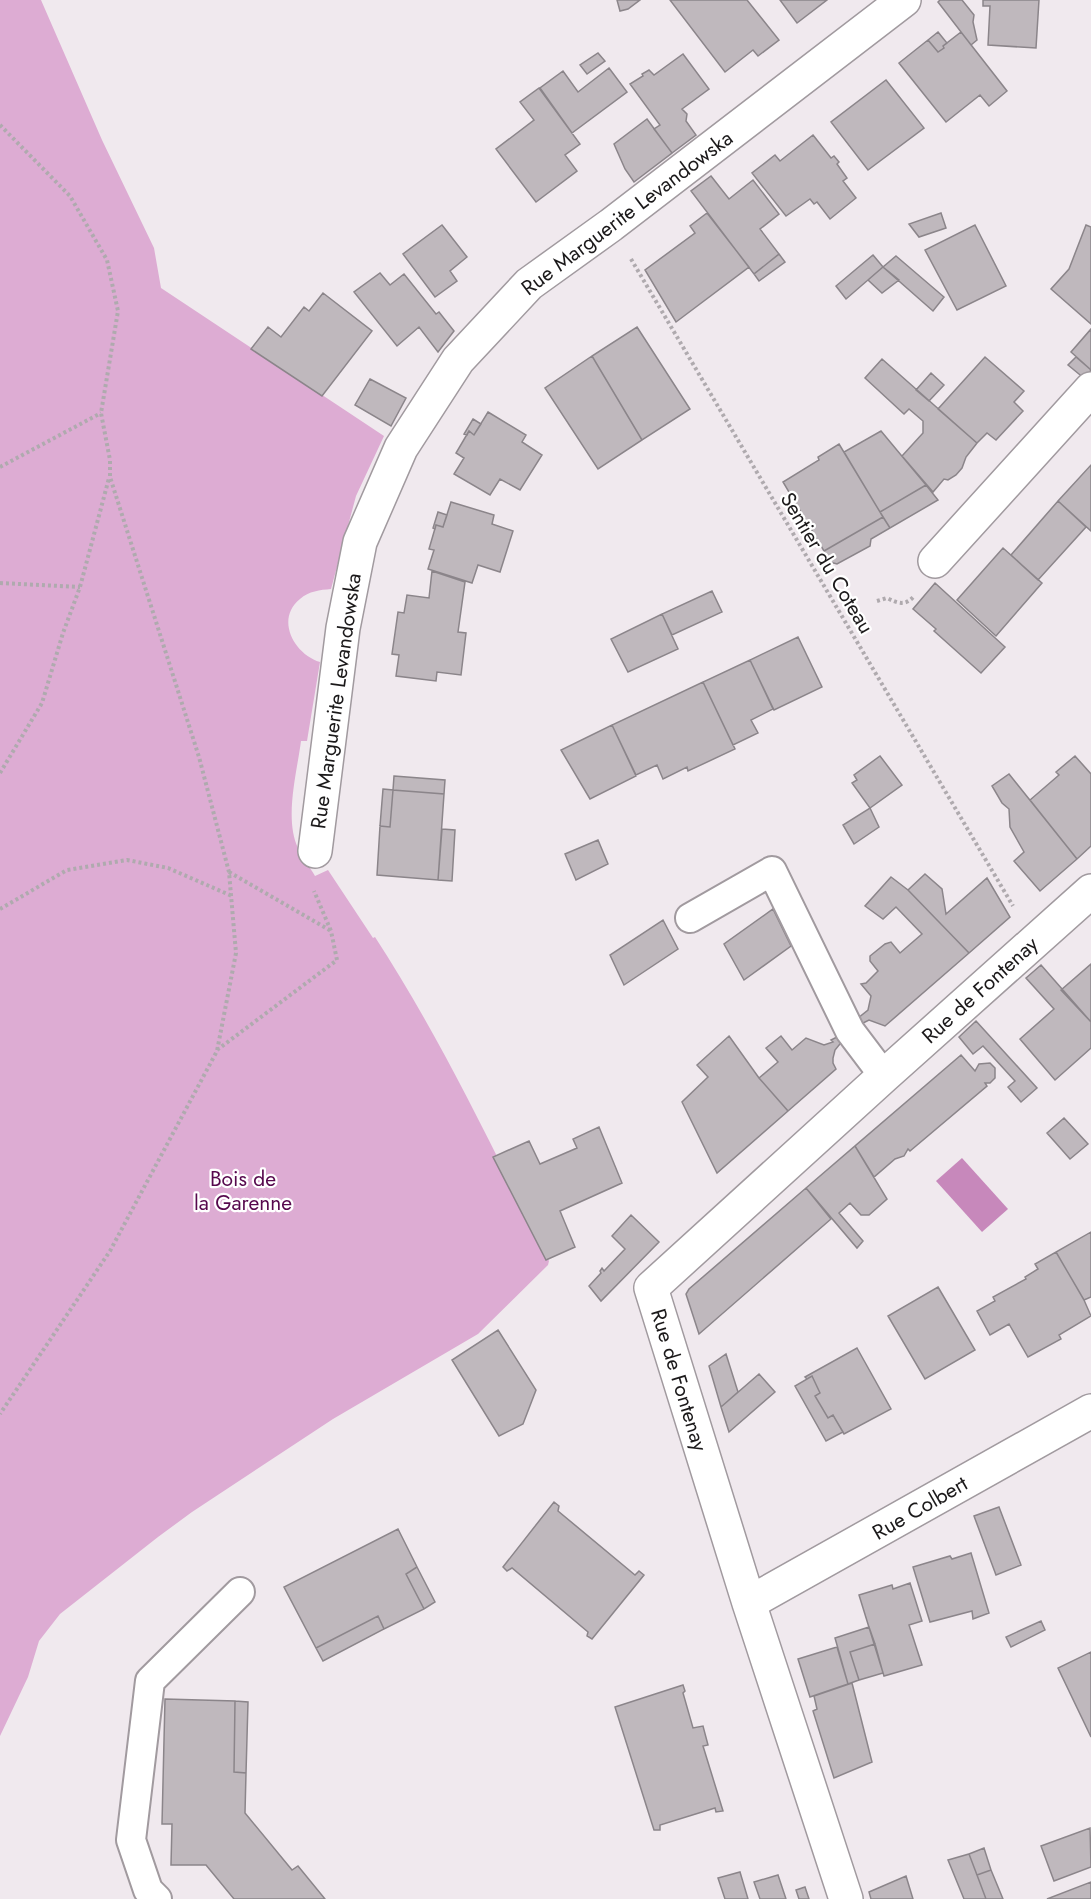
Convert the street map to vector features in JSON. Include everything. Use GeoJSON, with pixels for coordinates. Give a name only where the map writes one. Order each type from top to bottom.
{"type":"FeatureCollection","features":[{"type":"Feature","properties":{"kind":"street","name":"Rue Marguerite Levandowska"},"geometry":{"type":"LineString","coordinates":[[314,867],[342,628],[360,542],[401,448],[458,360],[529,284],[611,225],[904,0]]}},
{"type":"Feature","properties":{"kind":"street"},"geometry":{"type":"LineString","coordinates":[[935,561],[1091,389]]}},
{"type":"Feature","properties":{"kind":"street","name":"Rue de Fontenay"},"geometry":{"type":"LineString","coordinates":[[846,1899],[749,1603],[651,1288],[1091,891]]}},
{"type":"Feature","properties":{"kind":"street","name":"Rue Colbert"},"geometry":{"type":"LineString","coordinates":[[749,1603],[1091,1411]]}},
{"type":"Feature","properties":{"kind":"lane"},"geometry":{"type":"LineString","coordinates":[[690,918],[772,871],[850,1031],[884,1076]]}},
{"type":"Feature","properties":{"kind":"lane"},"geometry":{"type":"LineString","coordinates":[[157,1899],[148,1890],[131,1840],[150,1681],[240,1592]]}},
{"type":"Feature","properties":{"kind":"path"},"geometry":{"type":"LineString","coordinates":[[0,125],[70,196],[107,260],[118,311],[101,413],[110,460],[110,477],[80,587],[63,633],[42,703],[0,773]]}},
{"type":"Feature","properties":{"kind":"path","name":"Sentier du Coteau"},"geometry":{"type":"LineString","coordinates":[[611,225],[1018,915]]}},
{"type":"Feature","properties":{"kind":"path"},"geometry":{"type":"LineString","coordinates":[[0,466],[101,413]]}},
{"type":"Feature","properties":{"kind":"path"},"geometry":{"type":"LineString","coordinates":[[0,1414],[110,1251],[217,1051],[236,953],[229,872],[199,756],[110,477]]}},
{"type":"Feature","properties":{"kind":"path"},"geometry":{"type":"LineString","coordinates":[[0,583],[80,587]]}},
{"type":"Feature","properties":{"kind":"path","name":"Sentier du Coteau"},"geometry":{"type":"LineString","coordinates":[[877,601],[887,598],[902,604],[909,602],[915,596]]}},
{"type":"Feature","properties":{"kind":"path"},"geometry":{"type":"LineString","coordinates":[[0,909],[67,870],[127,860],[168,868],[232,896]]}},
{"type":"Feature","properties":{"kind":"path"},"geometry":{"type":"LineString","coordinates":[[217,1051],[337,960],[331,932],[314,890],[314,867]]}},
{"type":"Feature","properties":{"kind":"path"},"geometry":{"type":"LineString","coordinates":[[229,872],[331,932]]}},
{"type":"Feature","properties":{"kind":"green space","name":"Bois de la Garenne"},"geometry":{"type":"Polygon","coordinates":[[[0,0],[41,0],[102,140],[154,248],[161,288],[384,436],[356,496],[331,589],[315,591],[303,596],[293,607],[289,616],[288,626],[296,644],[302,652],[320,662],[307,741],[301,741],[295,781],[292,810],[294,836],[300,852],[315,876],[328,870],[373,938],[375,937],[423,1016],[549,1261],[548,1265],[478,1334],[333,1419],[192,1512],[60,1614],[39,1641],[28,1677],[0,1736],[0,0]]]}},
{"type":"Feature","properties":{"kind":"shaded area"},"geometry":{"type":"Polygon","coordinates":[[[962,1158],[1008,1209],[982,1232],[936,1181],[962,1158]]]}},
{"type":"Feature","properties":{"kind":"building"},"geometry":{"type":"Polygon","coordinates":[[[617,0],[640,0],[628,9],[620,11],[617,0]]]}},
{"type":"Feature","properties":{"kind":"building"},"geometry":{"type":"Polygon","coordinates":[[[670,0],[747,0],[779,40],[758,56],[753,50],[725,72],[670,0]]]}},
{"type":"Feature","properties":{"kind":"building"},"geometry":{"type":"Polygon","coordinates":[[[780,0],[827,0],[797,23],[780,0]]]}},
{"type":"Feature","properties":{"kind":"building"},"geometry":{"type":"Polygon","coordinates":[[[940,0],[962,0],[974,15],[973,22],[977,40],[971,45],[938,2],[940,0]]]}},
{"type":"Feature","properties":{"kind":"building"},"geometry":{"type":"Polygon","coordinates":[[[983,0],[1039,0],[1036,48],[988,45],[990,6],[983,6],[983,0]]]}},
{"type":"Feature","properties":{"kind":"building"},"geometry":{"type":"Polygon","coordinates":[[[938,32],[947,43],[938,52],[928,40],[938,32]]]}},
{"type":"Feature","properties":{"kind":"building"},"geometry":{"type":"Polygon","coordinates":[[[961,32],[1007,91],[989,106],[980,95],[946,122],[899,63],[928,40],[938,52],[961,32]]]}},
{"type":"Feature","properties":{"kind":"building"},"geometry":{"type":"Polygon","coordinates":[[[598,53],[605,61],[587,74],[580,65],[598,53]]]}},
{"type":"Feature","properties":{"kind":"building"},"geometry":{"type":"Polygon","coordinates":[[[683,54],[709,89],[682,109],[687,114],[686,121],[696,135],[672,153],[654,129],[660,125],[630,84],[649,70],[654,75],[683,54]]]}},
{"type":"Feature","properties":{"kind":"building"},"geometry":{"type":"Polygon","coordinates":[[[609,68],[627,92],[572,133],[540,88],[563,71],[578,92],[609,68]]]}},
{"type":"Feature","properties":{"kind":"building"},"geometry":{"type":"Polygon","coordinates":[[[886,80],[924,128],[868,170],[831,122],[886,80]]]}},
{"type":"Feature","properties":{"kind":"building"},"geometry":{"type":"Polygon","coordinates":[[[539,88],[580,144],[565,155],[577,171],[536,202],[496,149],[534,120],[520,102],[539,88]]]}},
{"type":"Feature","properties":{"kind":"building"},"geometry":{"type":"Polygon","coordinates":[[[647,119],[672,153],[634,182],[625,169],[614,144],[647,119]]]}},
{"type":"Feature","properties":{"kind":"building"},"geometry":{"type":"Polygon","coordinates":[[[813,135],[831,158],[834,156],[839,162],[837,164],[847,178],[843,181],[856,198],[830,219],[817,202],[814,204],[810,199],[786,216],[752,173],[775,155],[780,161],[813,135]]]}},
{"type":"Feature","properties":{"kind":"building"},"geometry":{"type":"Polygon","coordinates":[[[711,176],[729,199],[753,180],[779,214],[760,229],[779,254],[754,274],[691,191],[711,176]]]}},
{"type":"Feature","properties":{"kind":"building"},"geometry":{"type":"Polygon","coordinates":[[[707,213],[749,267],[676,322],[645,270],[695,233],[690,226],[707,213]]]}},
{"type":"Feature","properties":{"kind":"building"},"geometry":{"type":"Polygon","coordinates":[[[941,213],[946,228],[919,237],[909,224],[941,213]]]}},
{"type":"Feature","properties":{"kind":"building"},"geometry":{"type":"Polygon","coordinates":[[[442,225],[467,257],[450,271],[457,281],[435,297],[403,254],[442,225]]]}},
{"type":"Feature","properties":{"kind":"building"},"geometry":{"type":"Polygon","coordinates":[[[975,225],[1006,286],[957,310],[925,250],[975,225]]]}},
{"type":"Feature","properties":{"kind":"building"},"geometry":{"type":"Polygon","coordinates":[[[1086,225],[1091,227],[1091,324],[1051,289],[1069,269],[1086,225]]]}},
{"type":"Feature","properties":{"kind":"building"},"geometry":{"type":"Polygon","coordinates":[[[779,254],[785,262],[759,281],[754,274],[779,254]]]}},
{"type":"Feature","properties":{"kind":"building"},"geometry":{"type":"Polygon","coordinates":[[[873,255],[883,267],[846,299],[836,286],[873,255]]]}},
{"type":"Feature","properties":{"kind":"building"},"geometry":{"type":"Polygon","coordinates":[[[896,256],[944,297],[933,311],[883,267],[896,256]]]}},
{"type":"Feature","properties":{"kind":"building"},"geometry":{"type":"Polygon","coordinates":[[[883,267],[899,280],[882,293],[868,280],[883,267]]]}},
{"type":"Feature","properties":{"kind":"building"},"geometry":{"type":"Polygon","coordinates":[[[380,273],[390,285],[404,274],[436,314],[439,312],[454,331],[438,352],[419,327],[397,346],[354,292],[380,273]]]}},
{"type":"Feature","properties":{"kind":"building"},"geometry":{"type":"Polygon","coordinates":[[[323,293],[372,331],[322,396],[251,349],[268,327],[281,337],[304,307],[309,311],[323,293]]]}},
{"type":"Feature","properties":{"kind":"building"},"geometry":{"type":"Polygon","coordinates":[[[637,327],[690,409],[642,440],[592,356],[637,327]]]}},
{"type":"Feature","properties":{"kind":"building"},"geometry":{"type":"Polygon","coordinates":[[[1091,329],[1091,370],[1071,352],[1091,329]]]}},
{"type":"Feature","properties":{"kind":"building"},"geometry":{"type":"Polygon","coordinates":[[[592,356],[642,440],[598,469],[545,388],[592,356]]]}},
{"type":"Feature","properties":{"kind":"building"},"geometry":{"type":"Polygon","coordinates":[[[985,357],[1024,391],[1014,402],[1023,411],[996,440],[987,433],[977,443],[938,409],[985,357]]]}},
{"type":"Feature","properties":{"kind":"building"},"geometry":{"type":"Polygon","coordinates":[[[1076,357],[1091,370],[1085,379],[1068,365],[1076,357]]]}},
{"type":"Feature","properties":{"kind":"building"},"geometry":{"type":"Polygon","coordinates":[[[882,359],[977,443],[956,475],[948,480],[944,479],[933,492],[902,456],[923,433],[923,421],[909,409],[904,414],[865,378],[882,359]]]}},
{"type":"Feature","properties":{"kind":"building"},"geometry":{"type":"Polygon","coordinates":[[[931,373],[944,385],[929,401],[916,390],[931,373]]]}},
{"type":"Feature","properties":{"kind":"building"},"geometry":{"type":"Polygon","coordinates":[[[370,379],[406,398],[391,426],[355,405],[370,379]]]}},
{"type":"Feature","properties":{"kind":"building"},"geometry":{"type":"Polygon","coordinates":[[[488,412],[526,435],[522,442],[542,455],[520,490],[500,479],[490,495],[454,474],[464,458],[456,453],[469,431],[474,435],[488,412]]]}},
{"type":"Feature","properties":{"kind":"building"},"geometry":{"type":"Polygon","coordinates":[[[473,419],[481,424],[474,435],[469,431],[467,435],[464,434],[473,419]]]}},
{"type":"Feature","properties":{"kind":"building"},"geometry":{"type":"Polygon","coordinates":[[[881,431],[926,485],[880,512],[844,452],[881,431]]]}},
{"type":"Feature","properties":{"kind":"building"},"geometry":{"type":"Polygon","coordinates":[[[839,444],[883,517],[824,551],[783,482],[819,460],[818,457],[839,444]]]}},
{"type":"Feature","properties":{"kind":"building"},"geometry":{"type":"Polygon","coordinates":[[[1091,465],[1091,531],[1058,501],[1091,465]]]}},
{"type":"Feature","properties":{"kind":"building"},"geometry":{"type":"Polygon","coordinates":[[[926,485],[938,500],[890,528],[880,512],[926,485]]]}},
{"type":"Feature","properties":{"kind":"building"},"geometry":{"type":"Polygon","coordinates":[[[1058,501],[1086,527],[1038,580],[1011,555],[1058,501]]]}},
{"type":"Feature","properties":{"kind":"building"},"geometry":{"type":"Polygon","coordinates":[[[451,502],[494,515],[492,524],[513,531],[500,572],[478,565],[472,583],[428,569],[434,550],[429,549],[436,525],[443,527],[451,502]]]}},
{"type":"Feature","properties":{"kind":"building"},"geometry":{"type":"Polygon","coordinates":[[[438,512],[447,515],[443,527],[436,525],[435,529],[433,528],[438,512]]]}},
{"type":"Feature","properties":{"kind":"building"},"geometry":{"type":"Polygon","coordinates":[[[883,517],[890,528],[871,539],[870,546],[837,564],[830,562],[824,551],[883,517]]]}},
{"type":"Feature","properties":{"kind":"building"},"geometry":{"type":"Polygon","coordinates":[[[1003,548],[1042,583],[996,636],[957,600],[1003,548]]]}},
{"type":"Feature","properties":{"kind":"building"},"geometry":{"type":"Polygon","coordinates":[[[432,571],[465,582],[458,632],[466,633],[461,675],[437,672],[436,681],[396,676],[399,655],[392,654],[398,612],[404,613],[407,595],[429,598],[432,571]]]}},
{"type":"Feature","properties":{"kind":"building"},"geometry":{"type":"Polygon","coordinates":[[[935,583],[1005,647],[981,673],[913,609],[935,583]]]}},
{"type":"Feature","properties":{"kind":"building"},"geometry":{"type":"Polygon","coordinates":[[[712,591],[722,612],[672,635],[662,614],[712,591]]]}},
{"type":"Feature","properties":{"kind":"building"},"geometry":{"type":"Polygon","coordinates":[[[662,614],[678,649],[628,672],[611,639],[662,614]]]}},
{"type":"Feature","properties":{"kind":"building"},"geometry":{"type":"Polygon","coordinates":[[[798,637],[822,687],[774,710],[750,660],[798,637]]]}},
{"type":"Feature","properties":{"kind":"building"},"geometry":{"type":"Polygon","coordinates":[[[750,660],[773,709],[751,720],[758,733],[733,745],[703,682],[750,660]]]}},
{"type":"Feature","properties":{"kind":"building"},"geometry":{"type":"Polygon","coordinates":[[[703,682],[735,749],[688,771],[687,767],[663,779],[657,765],[636,775],[612,725],[703,682]]]}},
{"type":"Feature","properties":{"kind":"building"},"geometry":{"type":"Polygon","coordinates":[[[612,725],[636,776],[590,799],[561,750],[612,725]]]}},
{"type":"Feature","properties":{"kind":"building"},"geometry":{"type":"Polygon","coordinates":[[[880,756],[902,785],[870,808],[852,783],[857,780],[854,775],[880,756]]]}},
{"type":"Feature","properties":{"kind":"building"},"geometry":{"type":"Polygon","coordinates":[[[1075,756],[1091,774],[1091,846],[1077,859],[1030,800],[1059,775],[1056,772],[1075,756]]]}},
{"type":"Feature","properties":{"kind":"building"},"geometry":{"type":"Polygon","coordinates":[[[1009,774],[1077,859],[1040,891],[1014,861],[1024,852],[1010,827],[1009,809],[1002,803],[992,786],[1009,774]]]}},
{"type":"Feature","properties":{"kind":"building"},"geometry":{"type":"Polygon","coordinates":[[[394,776],[445,780],[444,794],[393,790],[394,776]]]}},
{"type":"Feature","properties":{"kind":"building"},"geometry":{"type":"Polygon","coordinates":[[[383,789],[393,790],[390,827],[380,826],[383,789]]]}},
{"type":"Feature","properties":{"kind":"building"},"geometry":{"type":"Polygon","coordinates":[[[393,790],[444,794],[438,880],[377,875],[380,826],[390,827],[393,790]]]}},
{"type":"Feature","properties":{"kind":"building"},"geometry":{"type":"Polygon","coordinates":[[[870,808],[879,827],[854,844],[843,825],[870,808]]]}},
{"type":"Feature","properties":{"kind":"building"},"geometry":{"type":"Polygon","coordinates":[[[442,829],[455,830],[452,881],[438,880],[442,829]]]}},
{"type":"Feature","properties":{"kind":"building"},"geometry":{"type":"Polygon","coordinates":[[[598,840],[608,864],[576,880],[565,854],[598,840]]]}},
{"type":"Feature","properties":{"kind":"building"},"geometry":{"type":"Polygon","coordinates":[[[925,874],[942,889],[946,914],[987,878],[1010,917],[969,953],[908,890],[925,874]]]}},
{"type":"Feature","properties":{"kind":"building"},"geometry":{"type":"Polygon","coordinates":[[[891,877],[908,890],[969,953],[885,1026],[869,1020],[859,1025],[858,1018],[868,1010],[871,996],[861,984],[866,983],[878,971],[870,961],[870,956],[891,942],[900,953],[922,934],[896,907],[883,919],[865,906],[891,877]]]}},
{"type":"Feature","properties":{"kind":"building"},"geometry":{"type":"Polygon","coordinates":[[[773,909],[791,946],[744,980],[724,944],[773,909]]]}},
{"type":"Feature","properties":{"kind":"building"},"geometry":{"type":"Polygon","coordinates":[[[663,920],[678,949],[624,985],[610,955],[663,920]]]}},
{"type":"Feature","properties":{"kind":"building"},"geometry":{"type":"Polygon","coordinates":[[[1091,964],[1091,1022],[1061,990],[1091,964]]]}},
{"type":"Feature","properties":{"kind":"building"},"geometry":{"type":"Polygon","coordinates":[[[1041,965],[1091,1022],[1091,1048],[1055,1080],[1020,1039],[1054,1009],[1026,978],[1041,965]]]}},
{"type":"Feature","properties":{"kind":"building"},"geometry":{"type":"Polygon","coordinates":[[[976,1021],[1037,1088],[1021,1102],[1008,1087],[1015,1081],[983,1046],[973,1054],[959,1037],[976,1021]]]}},
{"type":"Feature","properties":{"kind":"building"},"geometry":{"type":"Polygon","coordinates":[[[841,1035],[844,1039],[835,1050],[833,1058],[836,1069],[788,1111],[759,1078],[778,1062],[766,1048],[781,1036],[792,1050],[806,1038],[824,1045],[833,1042],[831,1040],[841,1035]]]}},
{"type":"Feature","properties":{"kind":"building"},"geometry":{"type":"Polygon","coordinates":[[[729,1036],[759,1078],[788,1111],[717,1173],[682,1102],[708,1077],[697,1065],[729,1036]]]}},
{"type":"Feature","properties":{"kind":"building"},"geometry":{"type":"Polygon","coordinates":[[[961,1055],[975,1071],[979,1064],[990,1063],[995,1068],[995,1078],[990,1083],[985,1083],[987,1086],[910,1151],[908,1149],[904,1156],[895,1159],[874,1177],[855,1146],[961,1055]]]}},
{"type":"Feature","properties":{"kind":"building"},"geometry":{"type":"Polygon","coordinates":[[[1064,1118],[1088,1144],[1070,1159],[1047,1133],[1064,1118]]]}},
{"type":"Feature","properties":{"kind":"building"},"geometry":{"type":"Polygon","coordinates":[[[599,1127],[622,1183],[560,1211],[575,1247],[546,1260],[493,1157],[529,1141],[540,1164],[577,1148],[573,1139],[599,1127]]]}},
{"type":"Feature","properties":{"kind":"building"},"geometry":{"type":"Polygon","coordinates":[[[855,1146],[887,1199],[869,1215],[861,1215],[850,1203],[839,1213],[863,1241],[857,1248],[806,1188],[855,1146]]]}},
{"type":"Feature","properties":{"kind":"building"},"geometry":{"type":"Polygon","coordinates":[[[806,1188],[831,1219],[699,1334],[686,1294],[689,1289],[806,1188]]]}},
{"type":"Feature","properties":{"kind":"building"},"geometry":{"type":"Polygon","coordinates":[[[631,1215],[659,1242],[601,1301],[589,1286],[601,1273],[602,1268],[604,1271],[625,1249],[612,1236],[631,1215]]]}},
{"type":"Feature","properties":{"kind":"building"},"geometry":{"type":"Polygon","coordinates":[[[1091,1232],[1091,1297],[1084,1300],[1056,1252],[1091,1232]]]}},
{"type":"Feature","properties":{"kind":"building"},"geometry":{"type":"Polygon","coordinates":[[[1056,1252],[1091,1316],[1059,1335],[1061,1339],[1028,1357],[1009,1324],[990,1335],[977,1311],[995,1301],[993,1297],[1026,1279],[1025,1277],[1038,1269],[1035,1264],[1056,1252]]]}},
{"type":"Feature","properties":{"kind":"building"},"geometry":{"type":"Polygon","coordinates":[[[938,1287],[975,1350],[925,1379],[888,1316],[938,1287]]]}},
{"type":"Feature","properties":{"kind":"building"},"geometry":{"type":"Polygon","coordinates":[[[498,1330],[536,1390],[523,1424],[499,1436],[452,1360],[498,1330]]]}},
{"type":"Feature","properties":{"kind":"building"},"geometry":{"type":"Polygon","coordinates":[[[857,1348],[891,1409],[844,1434],[833,1415],[828,1418],[815,1396],[820,1393],[812,1376],[807,1379],[805,1377],[857,1348]]]}},
{"type":"Feature","properties":{"kind":"building"},"geometry":{"type":"Polygon","coordinates":[[[726,1354],[738,1392],[721,1407],[709,1366],[726,1354]]]}},
{"type":"Feature","properties":{"kind":"building"},"geometry":{"type":"Polygon","coordinates":[[[759,1374],[775,1392],[729,1432],[721,1407],[759,1374]]]}},
{"type":"Feature","properties":{"kind":"building"},"geometry":{"type":"Polygon","coordinates":[[[812,1376],[820,1393],[815,1396],[828,1418],[833,1415],[843,1432],[826,1441],[795,1386],[812,1376]]]}},
{"type":"Feature","properties":{"kind":"building"},"geometry":{"type":"Polygon","coordinates":[[[554,1502],[559,1506],[558,1511],[635,1575],[639,1571],[644,1575],[592,1639],[587,1636],[588,1632],[512,1568],[507,1571],[503,1567],[554,1502]]]}},
{"type":"Feature","properties":{"kind":"building"},"geometry":{"type":"Polygon","coordinates":[[[999,1507],[1021,1565],[996,1575],[974,1516],[999,1507]]]}},
{"type":"Feature","properties":{"kind":"building"},"geometry":{"type":"Polygon","coordinates":[[[398,1529],[417,1567],[406,1574],[424,1609],[384,1629],[378,1616],[316,1648],[284,1587],[398,1529]]]}},
{"type":"Feature","properties":{"kind":"building"},"geometry":{"type":"Polygon","coordinates":[[[971,1553],[989,1613],[973,1619],[972,1611],[930,1622],[913,1567],[950,1556],[952,1559],[971,1553]]]}},
{"type":"Feature","properties":{"kind":"building"},"geometry":{"type":"Polygon","coordinates":[[[417,1567],[435,1602],[424,1609],[406,1574],[417,1567]]]}},
{"type":"Feature","properties":{"kind":"building"},"geometry":{"type":"Polygon","coordinates":[[[910,1583],[922,1621],[909,1625],[922,1665],[884,1676],[859,1595],[892,1585],[893,1589],[910,1583]]]}},
{"type":"Feature","properties":{"kind":"building"},"geometry":{"type":"Polygon","coordinates":[[[378,1616],[384,1629],[323,1661],[316,1648],[378,1616]]]}},
{"type":"Feature","properties":{"kind":"building"},"geometry":{"type":"Polygon","coordinates":[[[1041,1621],[1045,1630],[1011,1647],[1006,1637],[1041,1621]]]}},
{"type":"Feature","properties":{"kind":"building"},"geometry":{"type":"Polygon","coordinates":[[[869,1627],[875,1644],[850,1652],[859,1680],[848,1684],[835,1638],[869,1627]]]}},
{"type":"Feature","properties":{"kind":"building"},"geometry":{"type":"Polygon","coordinates":[[[875,1644],[883,1673],[859,1680],[850,1652],[875,1644]]]}},
{"type":"Feature","properties":{"kind":"building"},"geometry":{"type":"Polygon","coordinates":[[[837,1647],[848,1684],[810,1697],[798,1659],[837,1647]]]}},
{"type":"Feature","properties":{"kind":"building"},"geometry":{"type":"Polygon","coordinates":[[[1091,1652],[1091,1737],[1058,1668],[1091,1652]]]}},
{"type":"Feature","properties":{"kind":"building"},"geometry":{"type":"Polygon","coordinates":[[[852,1683],[872,1762],[834,1778],[813,1711],[817,1709],[814,1696],[852,1683]]]}},
{"type":"Feature","properties":{"kind":"building"},"geometry":{"type":"Polygon","coordinates":[[[683,1685],[685,1691],[683,1693],[693,1728],[703,1726],[708,1745],[703,1746],[723,1811],[716,1812],[715,1808],[660,1825],[660,1830],[654,1830],[615,1707],[683,1685]]]}},
{"type":"Feature","properties":{"kind":"building"},"geometry":{"type":"Polygon","coordinates":[[[165,1699],[235,1701],[234,1772],[246,1773],[245,1813],[292,1870],[298,1866],[325,1899],[234,1899],[206,1865],[171,1865],[172,1824],[162,1824],[165,1699]]]}},
{"type":"Feature","properties":{"kind":"building"},"geometry":{"type":"Polygon","coordinates":[[[235,1701],[248,1702],[246,1773],[234,1772],[235,1701]]]}},
{"type":"Feature","properties":{"kind":"building"},"geometry":{"type":"Polygon","coordinates":[[[1090,1828],[1091,1867],[1054,1881],[1041,1846],[1090,1828]]]}},
{"type":"Feature","properties":{"kind":"building"},"geometry":{"type":"Polygon","coordinates":[[[984,1848],[991,1870],[977,1875],[969,1854],[984,1848]]]}},
{"type":"Feature","properties":{"kind":"building"},"geometry":{"type":"Polygon","coordinates":[[[969,1854],[986,1899],[964,1899],[948,1860],[969,1854]]]}},
{"type":"Feature","properties":{"kind":"building"},"geometry":{"type":"Polygon","coordinates":[[[991,1870],[1003,1899],[986,1899],[977,1875],[991,1870]]]}},
{"type":"Feature","properties":{"kind":"building"},"geometry":{"type":"Polygon","coordinates":[[[740,1872],[748,1899],[725,1899],[718,1878],[740,1872]]]}},
{"type":"Feature","properties":{"kind":"building"},"geometry":{"type":"Polygon","coordinates":[[[778,1875],[786,1899],[760,1899],[754,1882],[778,1875]]]}},
{"type":"Feature","properties":{"kind":"building"},"geometry":{"type":"Polygon","coordinates":[[[906,1876],[913,1899],[871,1899],[869,1892],[906,1876]]]}},
{"type":"Feature","properties":{"kind":"building"},"geometry":{"type":"Polygon","coordinates":[[[1091,1882],[1091,1899],[1047,1899],[1091,1882]]]}},
{"type":"Feature","properties":{"kind":"building"},"geometry":{"type":"Polygon","coordinates":[[[805,1887],[809,1899],[799,1899],[796,1890],[805,1887]]]}}]}
